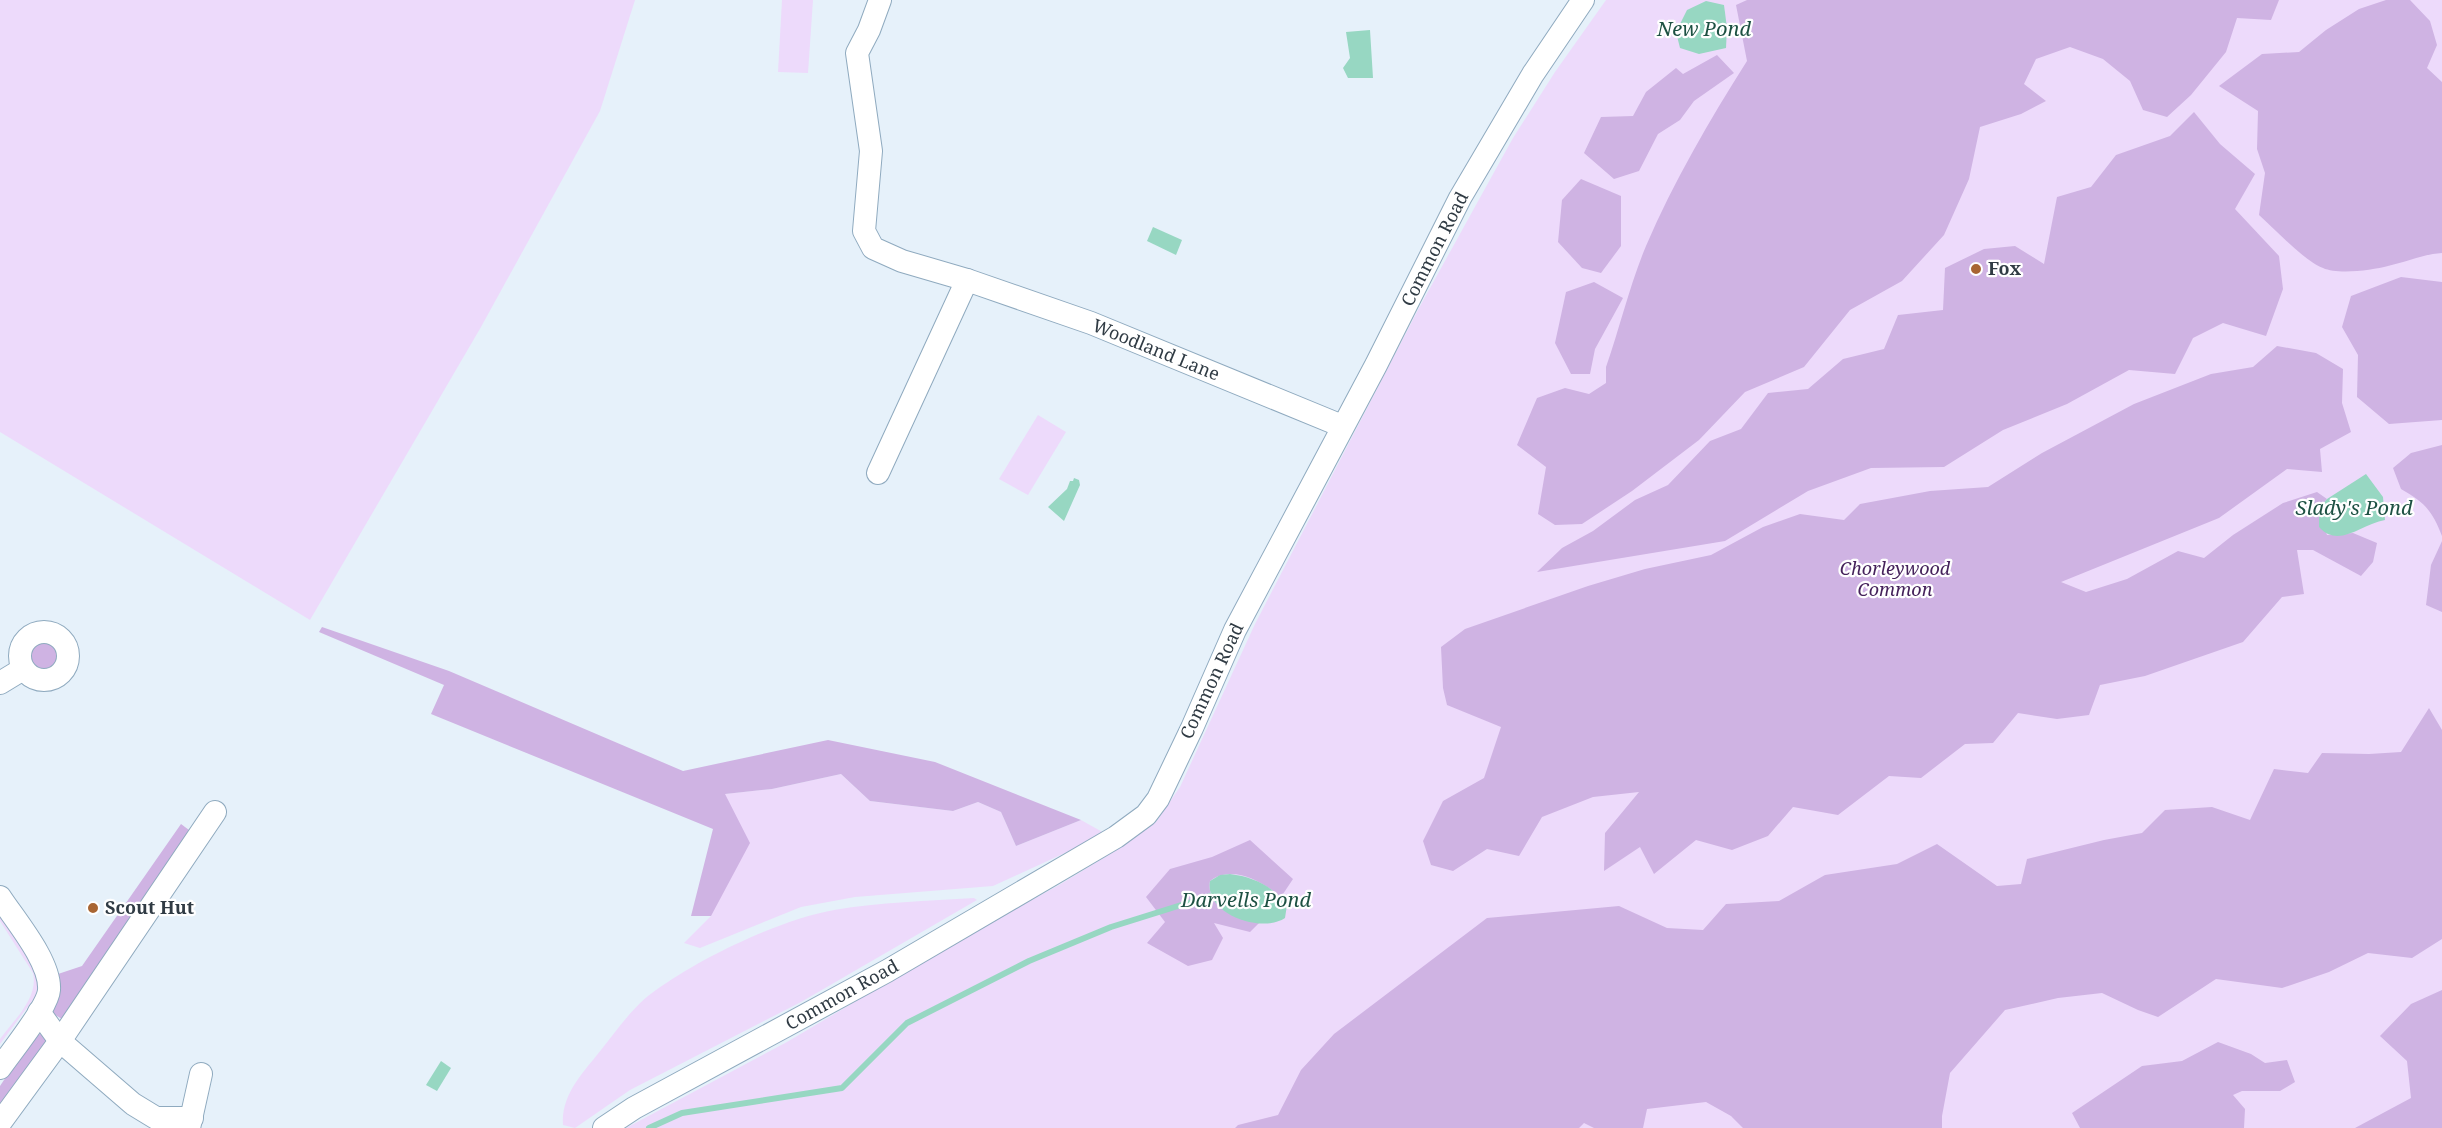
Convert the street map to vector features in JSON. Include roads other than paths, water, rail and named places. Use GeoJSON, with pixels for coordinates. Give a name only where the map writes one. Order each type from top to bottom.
{"type":"FeatureCollection","features":[{"type":"Feature","properties":{"kind":"street","name":"Woodland Lane"},"geometry":{"type":"LineString","coordinates":[[880,0],[869,30],[857,53],[871,151],[864,231],[873,248],[902,261],[967,280],[1091,323],[1342,426]]}},
{"type":"Feature","properties":{"kind":"street","name":"Common Road"},"geometry":{"type":"LineString","coordinates":[[604,1128],[634,1108],[887,971],[1116,837],[1146,815],[1158,799],[1235,630],[1376,365],[1461,198],[1533,74],[1583,0]]}},
{"type":"Feature","properties":{"kind":"street"},"geometry":{"type":"LineString","coordinates":[[878,473],[967,280]]}},
{"type":"Feature","properties":{"kind":"street"},"geometry":{"type":"LineString","coordinates":[[0,683],[23,669]]}},
{"type":"Feature","properties":{"kind":"street"},"geometry":{"type":"LineString","coordinates":[[0,1123],[60,1041],[215,812]]}},
{"type":"Feature","properties":{"kind":"street"},"geometry":{"type":"LineString","coordinates":[[0,897],[46,969],[49,991],[39,1012],[0,1068]]}},
{"type":"Feature","properties":{"kind":"street"},"geometry":{"type":"LineString","coordinates":[[39,1012],[60,1041],[103,1080],[133,1104],[156,1118],[191,1123],[201,1074]]}},
{"type":"Feature","properties":{"kind":"water","name":"New Pond"},"geometry":{"type":"Polygon","coordinates":[[[1706,1],[1724,5],[1727,28],[1726,48],[1699,54],[1680,48],[1676,32],[1687,10],[1706,1]]]}},
{"type":"Feature","properties":{"kind":"water"},"geometry":{"type":"Polygon","coordinates":[[[1370,30],[1373,78],[1348,78],[1343,68],[1350,58],[1346,32],[1370,30]]]}},
{"type":"Feature","properties":{"kind":"water"},"geometry":{"type":"Polygon","coordinates":[[[1153,227],[1182,240],[1176,255],[1147,241],[1153,227]]]}},
{"type":"Feature","properties":{"kind":"water","name":"Slady's Pond"},"geometry":{"type":"Polygon","coordinates":[[[2366,474],[2383,497],[2385,520],[2342,536],[2334,536],[2319,527],[2319,508],[2327,499],[2366,474]]]}},
{"type":"Feature","properties":{"kind":"water"},"geometry":{"type":"Polygon","coordinates":[[[1074,478],[1079,480],[1080,485],[1064,521],[1048,507],[1067,489],[1074,478]]]}},
{"type":"Feature","properties":{"kind":"water","name":"Darvells Pond"},"geometry":{"type":"Polygon","coordinates":[[[1220,875],[1247,877],[1269,888],[1287,905],[1285,918],[1262,924],[1236,918],[1225,911],[1216,903],[1211,893],[1210,881],[1220,875]]]}},
{"type":"Feature","properties":{"kind":"water"},"geometry":{"type":"Polygon","coordinates":[[[441,1061],[451,1068],[437,1091],[426,1085],[441,1061]]]}},
{"type":"Feature","properties":{"kind":"waterway"},"geometry":{"type":"LineString","coordinates":[[649,1128],[682,1113],[842,1088],[907,1023],[1029,961],[1111,927],[1210,896]]}},
{"type":"Feature","properties":{"kind":"place","name":"Fox"},"geometry":{"type":"Point","coordinates":[1976,269]}},
{"type":"Feature","properties":{"kind":"place","name":"Scout Hut"},"geometry":{"type":"Point","coordinates":[93,908]}},
{"type":"Feature","properties":{"kind":"park label","name":"Chorleywood Common"},"geometry":{"type":"Point","coordinates":[1895,579]}}]}
